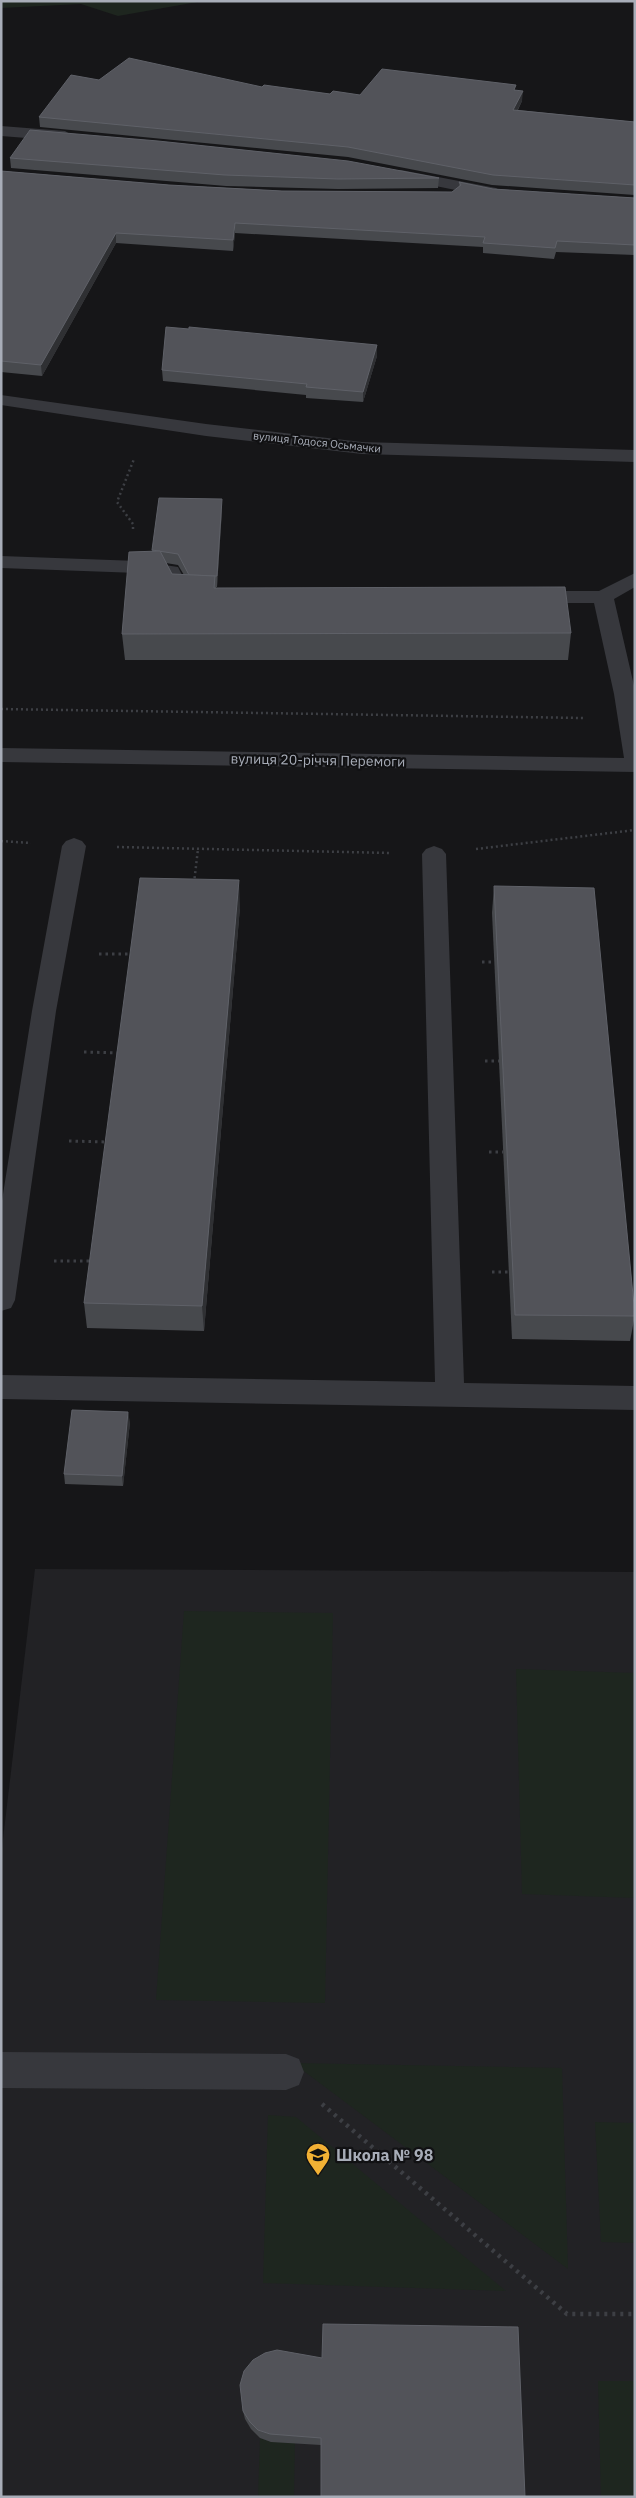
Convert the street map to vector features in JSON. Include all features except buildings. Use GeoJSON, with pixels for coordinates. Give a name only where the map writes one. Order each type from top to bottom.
{"type":"FeatureCollection","features":[{"type":"Feature","properties":{"kind":"street"},"geometry":{"type":"LineString","coordinates":[[1,131],[81,137]]}},
{"type":"Feature","properties":{"kind":"street"},"geometry":{"type":"LineString","coordinates":[[386,172],[509,194]]}},
{"type":"Feature","properties":{"kind":"street"},"geometry":{"type":"LineString","coordinates":[[423,196],[492,192]]}},
{"type":"Feature","properties":{"kind":"street","name":"вулиця Тодося Осьмачки"},"geometry":{"type":"LineString","coordinates":[[1,400],[206,430],[362,448],[635,456]]}},
{"type":"Feature","properties":{"kind":"street"},"geometry":{"type":"LineString","coordinates":[[1,562],[138,567],[171,571],[181,595],[219,595]]}},
{"type":"Feature","properties":{"kind":"street"},"geometry":{"type":"LineString","coordinates":[[510,596],[603,597],[635,579]]}},
{"type":"Feature","properties":{"kind":"street"},"geometry":{"type":"LineString","coordinates":[[603,597],[630,694],[629,719],[635,759]]}},
{"type":"Feature","properties":{"kind":"street","name":"вулиця 20-річчя Перемоги"},"geometry":{"type":"LineString","coordinates":[[1,755],[635,765]]}},
{"type":"Feature","properties":{"kind":"street"},"geometry":{"type":"LineString","coordinates":[[1,1300],[44,1012],[74,846]]}},
{"type":"Feature","properties":{"kind":"street"},"geometry":{"type":"LineString","coordinates":[[434,854],[450,1396]]}},
{"type":"Feature","properties":{"kind":"street"},"geometry":{"type":"LineString","coordinates":[[1,1387],[635,1398]]}},
{"type":"Feature","properties":{"kind":"street"},"geometry":{"type":"LineString","coordinates":[[1,2070],[286,2072]]}},
{"type":"Feature","properties":{"kind":"path"},"geometry":{"type":"LineString","coordinates":[[77,412],[135,459],[117,502],[133,524],[138,567]]}},
{"type":"Feature","properties":{"kind":"path"},"geometry":{"type":"LineString","coordinates":[[1,709],[629,719]]}},
{"type":"Feature","properties":{"kind":"path"},"geometry":{"type":"LineString","coordinates":[[74,846],[434,854],[635,830]]}},
{"type":"Feature","properties":{"kind":"path"},"geometry":{"type":"LineString","coordinates":[[193,887],[198,849]]}},
{"type":"Feature","properties":{"kind":"path"},"geometry":{"type":"LineString","coordinates":[[286,2072],[568,2314],[635,2314]]}},
{"type":"Feature","properties":{"kind":"shaded area"},"geometry":{"type":"Polygon","coordinates":[[[1,1],[203,1],[118,16],[81,4],[1,8],[1,1]]]}},
{"type":"Feature","properties":{"kind":"shaded area","name":"Школа № 98"},"geometry":{"type":"Polygon","coordinates":[[[35,1569],[635,1572],[635,2497],[1,2497],[1,1856],[35,1569]]]}},
{"type":"Feature","properties":{"kind":"shaded area"},"geometry":{"type":"Polygon","coordinates":[[[184,1611],[333,1613],[325,2003],[156,2000],[184,1611]]]}},
{"type":"Feature","properties":{"kind":"shaded area"},"geometry":{"type":"Polygon","coordinates":[[[516,1669],[635,1673],[635,1898],[522,1894],[516,1669]]]}},
{"type":"Feature","properties":{"kind":"shaded area"},"geometry":{"type":"Polygon","coordinates":[[[293,2063],[562,2068],[568,2269],[293,2063]]]}},
{"type":"Feature","properties":{"kind":"shaded area"},"geometry":{"type":"Polygon","coordinates":[[[268,2115],[296,2117],[506,2291],[263,2283],[268,2115]]]}},
{"type":"Feature","properties":{"kind":"shaded area"},"geometry":{"type":"Polygon","coordinates":[[[595,2122],[635,2123],[635,2243],[601,2242],[595,2122]]]}},
{"type":"Feature","properties":{"kind":"shaded area"},"geometry":{"type":"Polygon","coordinates":[[[598,2381],[635,2381],[635,2497],[601,2497],[598,2381]]]}},
{"type":"Feature","properties":{"kind":"shaded area"},"geometry":{"type":"Polygon","coordinates":[[[295,2437],[294,2497],[258,2497],[260,2438],[271,2442],[295,2437]]]}},
{"type":"Feature","properties":{"kind":"place","name":"Школа № 98"},"geometry":{"type":"Point","coordinates":[318,2176]}}]}
